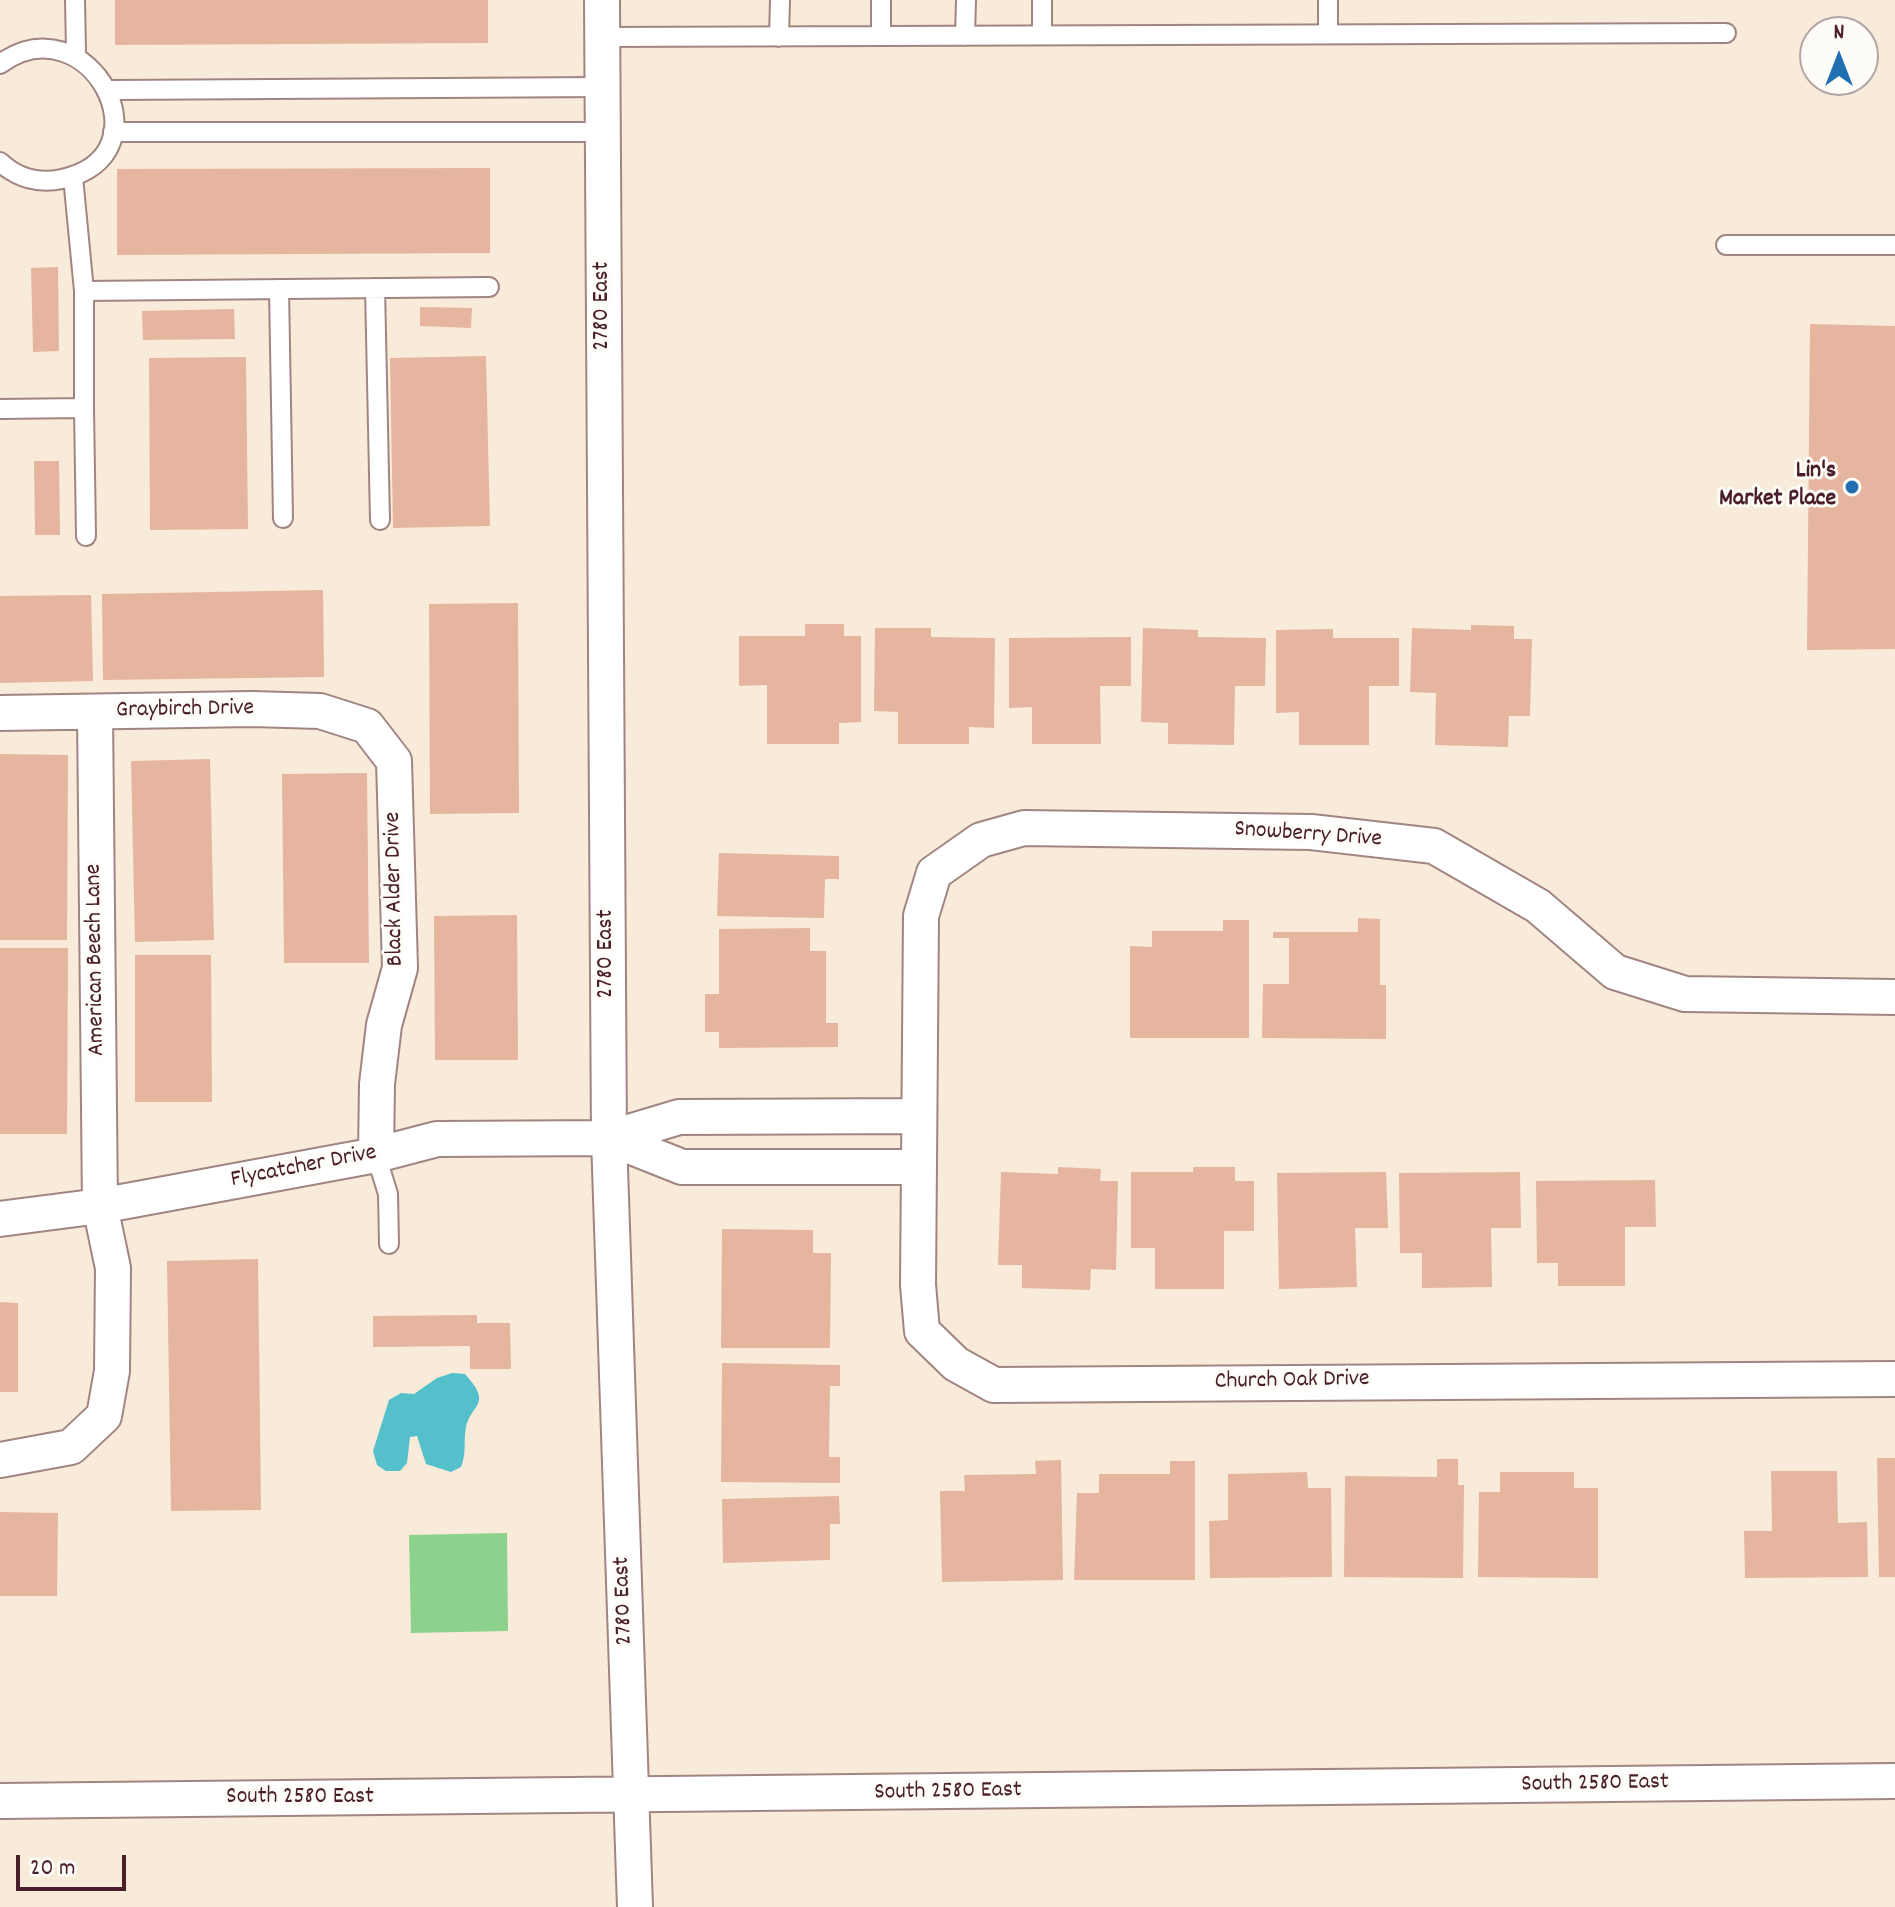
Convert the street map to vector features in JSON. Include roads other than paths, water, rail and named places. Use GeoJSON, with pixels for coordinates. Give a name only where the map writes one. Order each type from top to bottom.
{"type":"FeatureCollection","features":[{"type":"Feature","properties":{"kind":"street","name":"2780 East"},"geometry":{"type":"LineString","coordinates":[[602,0],[609,1138],[635,1907]]}},
{"type":"Feature","properties":{"kind":"street","name":"Graybirch Drive"},"geometry":{"type":"LineString","coordinates":[[0,713],[252,709],[320,711],[367,726]]}},
{"type":"Feature","properties":{"kind":"street","name":"American Beech Lane"},"geometry":{"type":"LineString","coordinates":[[0,1460],[71,1447],[104,1416],[112,1371],[113,1268],[100,1206],[95,713]]}},
{"type":"Feature","properties":{"kind":"street","name":"Black Alder Drive"},"geometry":{"type":"LineString","coordinates":[[367,726],[394,761],[400,968],[384,1025],[377,1084],[376,1155]]}},
{"type":"Feature","properties":{"kind":"street","name":"Snowberry Drive"},"geometry":{"type":"LineString","coordinates":[[919,1116],[921,916],[934,873],[981,840],[1024,828],[1311,832],[1434,846],[1538,906],[1615,972],[1685,994],[1895,997]]}},
{"type":"Feature","properties":{"kind":"street","name":"Flycatcher Drive"},"geometry":{"type":"LineString","coordinates":[[0,1219],[100,1206],[376,1155],[437,1139],[609,1138],[679,1117],[919,1116]]}},
{"type":"Feature","properties":{"kind":"street","name":"Church Oak Drive"},"geometry":{"type":"LineString","coordinates":[[919,1116],[918,1285],[922,1331],[956,1364],[994,1385],[1895,1379]]}},
{"type":"Feature","properties":{"kind":"street","name":"Flycatcher Drive"},"geometry":{"type":"LineString","coordinates":[[609,1138],[682,1167],[919,1167]]}},
{"type":"Feature","properties":{"kind":"street","name":"South 2580 East"},"geometry":{"type":"LineString","coordinates":[[0,1801],[1895,1781]]}},
{"type":"Feature","properties":{"kind":"lane"},"geometry":{"type":"LineString","coordinates":[[75,0],[76,51]]}},
{"type":"Feature","properties":{"kind":"lane"},"geometry":{"type":"LineString","coordinates":[[779,37],[780,0]]}},
{"type":"Feature","properties":{"kind":"lane"},"geometry":{"type":"LineString","coordinates":[[881,0],[881,36]]}},
{"type":"Feature","properties":{"kind":"lane"},"geometry":{"type":"LineString","coordinates":[[965,36],[966,0]]}},
{"type":"Feature","properties":{"kind":"lane"},"geometry":{"type":"LineString","coordinates":[[1042,0],[1042,35]]}},
{"type":"Feature","properties":{"kind":"lane"},"geometry":{"type":"LineString","coordinates":[[1328,0],[1328,34]]}},
{"type":"Feature","properties":{"kind":"lane"},"geometry":{"type":"LineString","coordinates":[[602,37],[1726,33]]}},
{"type":"Feature","properties":{"kind":"lane"},"geometry":{"type":"LineString","coordinates":[[0,64],[11,54],[32,46],[54,45],[76,51],[103,74],[116,111],[113,132],[104,151],[73,177],[50,182],[28,179],[0,162]]}},
{"type":"Feature","properties":{"kind":"lane"},"geometry":{"type":"LineString","coordinates":[[111,90],[602,87]]}},
{"type":"Feature","properties":{"kind":"lane"},"geometry":{"type":"LineString","coordinates":[[113,132],[603,132]]}},
{"type":"Feature","properties":{"kind":"lane"},"geometry":{"type":"LineString","coordinates":[[73,177],[84,291],[86,536]]}},
{"type":"Feature","properties":{"kind":"lane"},"geometry":{"type":"LineString","coordinates":[[1726,245],[1895,245]]}},
{"type":"Feature","properties":{"kind":"lane"},"geometry":{"type":"LineString","coordinates":[[84,291],[489,287]]}},
{"type":"Feature","properties":{"kind":"lane"},"geometry":{"type":"LineString","coordinates":[[375,288],[380,520]]}},
{"type":"Feature","properties":{"kind":"lane"},"geometry":{"type":"LineString","coordinates":[[279,289],[283,518]]}},
{"type":"Feature","properties":{"kind":"lane"},"geometry":{"type":"LineString","coordinates":[[0,409],[84,408]]}},
{"type":"Feature","properties":{"kind":"lane"},"geometry":{"type":"LineString","coordinates":[[376,1155],[388,1194],[389,1244]]}},
{"type":"Feature","properties":{"kind":"water"},"geometry":{"type":"Polygon","coordinates":[[[452,1373],[465,1374],[479,1398],[466,1427],[461,1467],[451,1472],[426,1464],[417,1436],[410,1437],[407,1463],[400,1471],[386,1471],[377,1465],[373,1451],[389,1400],[401,1393],[414,1394],[437,1378],[452,1373]]]}},
{"type":"Feature","properties":{"kind":"place","name":"Lin's Market Place"},"geometry":{"type":"Point","coordinates":[1852,487]}}]}
